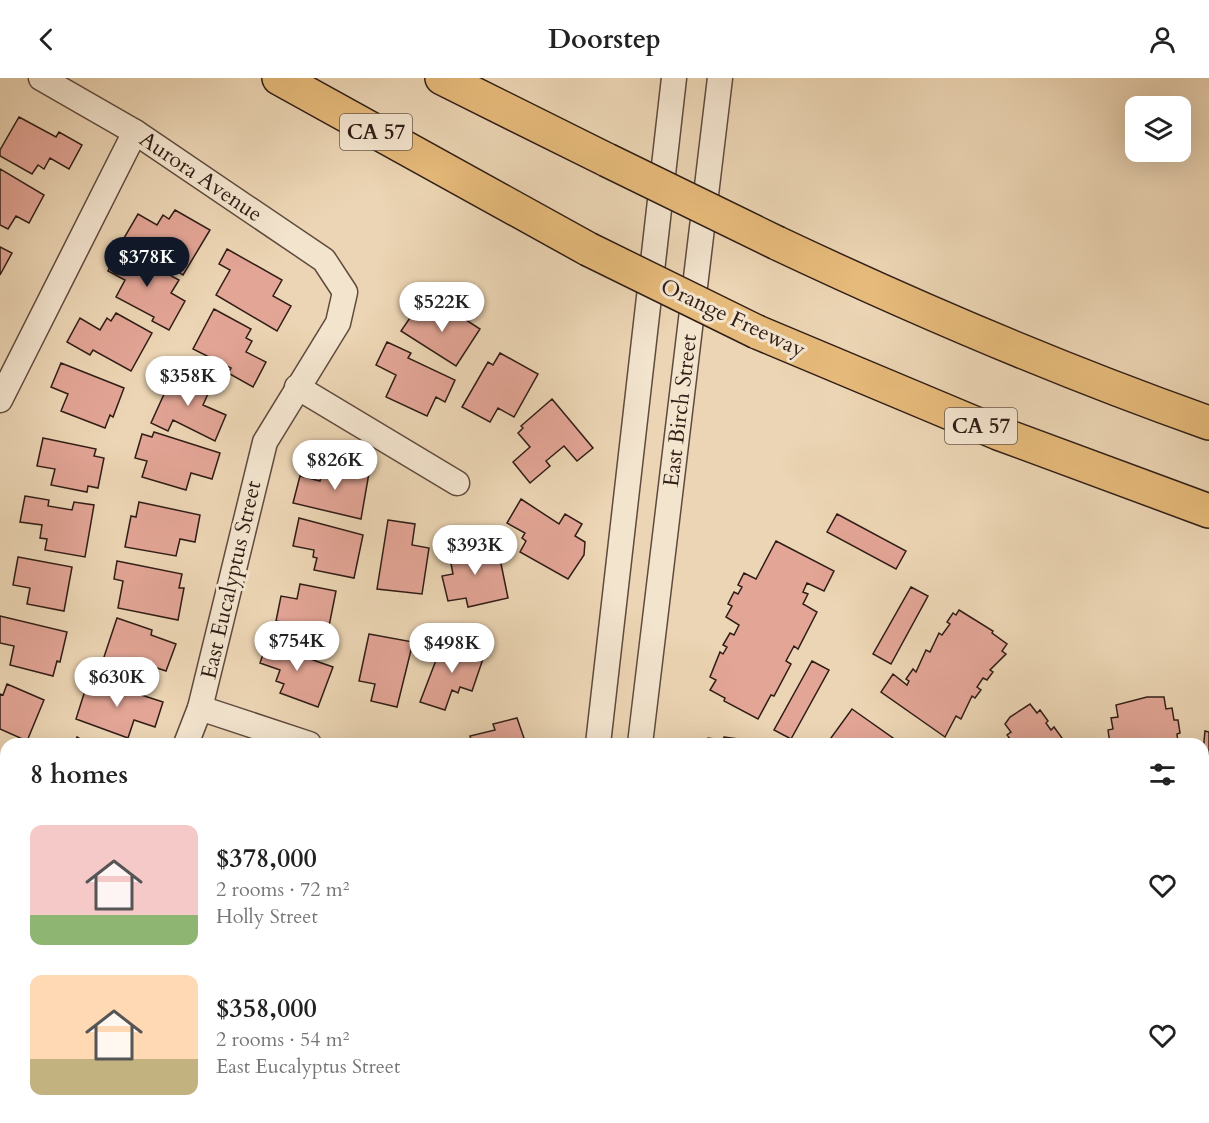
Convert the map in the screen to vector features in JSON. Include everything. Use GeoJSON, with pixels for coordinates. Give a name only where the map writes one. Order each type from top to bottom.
{"type":"FeatureCollection","features":[{"type":"Feature","properties":{"kind":"highway","name":"Orange Freeway"},"geometry":{"type":"LineString","coordinates":[[279,78],[588,249],[757,332],[998,433],[1209,511]]}},
{"type":"Feature","properties":{"kind":"highway"},"geometry":{"type":"LineString","coordinates":[[442,78],[777,243],[905,303],[1049,364],[1209,423]]}},
{"type":"Feature","properties":{"kind":"street","name":"Aurora Avenue"},"geometry":{"type":"LineString","coordinates":[[41,78],[135,132],[324,260],[345,292]]}},
{"type":"Feature","properties":{"kind":"street","name":"East Birch Street"},"geometry":{"type":"LineString","coordinates":[[599,738],[674,78]]}},
{"type":"Feature","properties":{"kind":"street","name":"East Birch Street"},"geometry":{"type":"LineString","coordinates":[[641,738],[720,78]]}},
{"type":"Feature","properties":{"kind":"street"},"geometry":{"type":"LineString","coordinates":[[0,400],[135,132]]}},
{"type":"Feature","properties":{"kind":"street","name":"East Eucalyptus Street"},"geometry":{"type":"LineString","coordinates":[[188,738],[200,708],[265,442],[338,323],[345,292]]}},
{"type":"Feature","properties":{"kind":"street"},"geometry":{"type":"LineString","coordinates":[[297,387],[457,483]]}},
{"type":"Feature","properties":{"kind":"street"},"geometry":{"type":"LineString","coordinates":[[200,708],[291,738]]}},
{"type":"Feature","properties":{"kind":"building"},"geometry":{"type":"Polygon","coordinates":[[[19,117],[56,137],[59,132],[82,145],[69,169],[50,158],[44,169],[38,165],[32,174],[0,156],[0,150],[19,117]]]}},
{"type":"Feature","properties":{"kind":"building"},"geometry":{"type":"Polygon","coordinates":[[[0,169],[44,195],[29,223],[16,216],[8,229],[0,225],[0,169]]]}},
{"type":"Feature","properties":{"kind":"building"},"geometry":{"type":"Polygon","coordinates":[[[175,210],[210,230],[183,275],[168,266],[172,259],[150,247],[147,252],[124,238],[138,214],[157,225],[163,215],[169,219],[175,210]]]}},
{"type":"Feature","properties":{"kind":"building"},"geometry":{"type":"Polygon","coordinates":[[[0,247],[12,253],[0,275],[0,247]]]}},
{"type":"Feature","properties":{"kind":"building"},"geometry":{"type":"Polygon","coordinates":[[[120,248],[179,280],[171,293],[185,301],[169,330],[152,321],[154,317],[116,297],[125,280],[108,271],[120,248]]]}},
{"type":"Feature","properties":{"kind":"building"},"geometry":{"type":"Polygon","coordinates":[[[227,249],[282,280],[273,296],[291,306],[277,331],[216,295],[230,270],[219,264],[227,249]]]}},
{"type":"Feature","properties":{"kind":"building"},"geometry":{"type":"Polygon","coordinates":[[[440,303],[480,329],[456,366],[401,331],[416,309],[430,318],[440,303]]]}},
{"type":"Feature","properties":{"kind":"building"},"geometry":{"type":"Polygon","coordinates":[[[214,309],[251,329],[246,338],[252,341],[246,352],[266,362],[253,387],[228,373],[231,368],[193,349],[214,309]]]}},
{"type":"Feature","properties":{"kind":"building"},"geometry":{"type":"Polygon","coordinates":[[[116,313],[152,333],[131,371],[93,350],[90,355],[67,342],[80,318],[100,330],[107,318],[111,321],[116,313]]]}},
{"type":"Feature","properties":{"kind":"building"},"geometry":{"type":"Polygon","coordinates":[[[387,342],[411,353],[408,358],[455,380],[445,402],[436,397],[427,416],[386,397],[396,375],[376,365],[387,342]]]}},
{"type":"Feature","properties":{"kind":"building"},"geometry":{"type":"Polygon","coordinates":[[[500,353],[538,374],[514,417],[498,408],[490,422],[462,407],[488,362],[493,365],[500,353]]]}},
{"type":"Feature","properties":{"kind":"building"},"geometry":{"type":"Polygon","coordinates":[[[61,363],[124,388],[113,417],[110,415],[105,428],[61,411],[68,394],[51,387],[61,363]]]}},
{"type":"Feature","properties":{"kind":"building"},"geometry":{"type":"Polygon","coordinates":[[[175,370],[211,387],[203,405],[226,415],[215,441],[173,420],[168,431],[151,423],[175,370]]]}},
{"type":"Feature","properties":{"kind":"building"},"geometry":{"type":"Polygon","coordinates":[[[552,399],[593,448],[577,461],[564,446],[546,461],[550,466],[530,483],[513,462],[530,447],[518,433],[523,428],[521,426],[552,399]]]}},
{"type":"Feature","properties":{"kind":"building"},"geometry":{"type":"Polygon","coordinates":[[[154,432],[220,453],[212,479],[191,473],[186,490],[142,477],[147,461],[135,458],[142,434],[152,437],[154,432]]]}},
{"type":"Feature","properties":{"kind":"building"},"geometry":{"type":"Polygon","coordinates":[[[43,438],[96,449],[94,456],[104,458],[98,488],[88,486],[87,492],[51,485],[55,469],[37,466],[43,438]]]}},
{"type":"Feature","properties":{"kind":"building"},"geometry":{"type":"Polygon","coordinates":[[[325,462],[369,473],[361,519],[293,503],[300,476],[320,481],[325,462]]]}},
{"type":"Feature","properties":{"kind":"building"},"geometry":{"type":"Polygon","coordinates":[[[25,496],[49,500],[48,506],[72,510],[74,502],[94,505],[85,557],[45,550],[47,539],[40,538],[42,525],[20,522],[25,496]]]}},
{"type":"Feature","properties":{"kind":"building"},"geometry":{"type":"Polygon","coordinates":[[[521,499],[559,524],[565,514],[582,524],[575,536],[585,542],[584,555],[568,579],[520,552],[526,541],[522,538],[525,533],[507,523],[521,499]]]}},
{"type":"Feature","properties":{"kind":"building"},"geometry":{"type":"Polygon","coordinates":[[[139,502],[200,515],[195,542],[180,539],[176,556],[125,547],[131,516],[136,517],[139,502]]]}},
{"type":"Feature","properties":{"kind":"building"},"geometry":{"type":"Polygon","coordinates":[[[837,514],[906,551],[896,569],[827,532],[837,514]]]}},
{"type":"Feature","properties":{"kind":"building"},"geometry":{"type":"Polygon","coordinates":[[[299,518],[363,535],[354,578],[314,570],[317,558],[313,557],[314,550],[293,546],[299,518]]]}},
{"type":"Feature","properties":{"kind":"building"},"geometry":{"type":"Polygon","coordinates":[[[388,520],[415,524],[412,545],[429,548],[422,594],[377,589],[388,520]]]}},
{"type":"Feature","properties":{"kind":"building"},"geometry":{"type":"Polygon","coordinates":[[[480,541],[484,557],[499,554],[508,598],[468,607],[466,598],[448,601],[442,576],[453,574],[448,548],[480,541]]]}},
{"type":"Feature","properties":{"kind":"building"},"geometry":{"type":"Polygon","coordinates":[[[776,541],[834,571],[824,591],[807,583],[803,592],[808,594],[803,604],[817,612],[798,649],[794,646],[786,661],[791,664],[774,696],[771,695],[758,719],[724,701],[725,698],[710,690],[716,680],[710,677],[720,652],[723,654],[727,647],[723,645],[730,633],[734,635],[739,625],[726,617],[732,606],[728,604],[734,592],[738,594],[742,587],[738,585],[744,573],[756,579],[776,541]]]}},
{"type":"Feature","properties":{"kind":"building"},"geometry":{"type":"Polygon","coordinates":[[[18,557],[72,567],[64,611],[27,604],[30,588],[13,585],[18,557]]]}},
{"type":"Feature","properties":{"kind":"building"},"geometry":{"type":"Polygon","coordinates":[[[117,561],[182,574],[179,588],[184,588],[178,620],[118,608],[123,581],[114,579],[117,561]]]}},
{"type":"Feature","properties":{"kind":"building"},"geometry":{"type":"Polygon","coordinates":[[[300,584],[336,591],[328,631],[276,621],[281,596],[297,599],[300,584]]]}},
{"type":"Feature","properties":{"kind":"building"},"geometry":{"type":"Polygon","coordinates":[[[911,587],[928,596],[891,664],[873,654],[911,587]]]}},
{"type":"Feature","properties":{"kind":"building"},"geometry":{"type":"Polygon","coordinates":[[[959,610],[993,631],[992,633],[1007,644],[1002,651],[1006,654],[990,670],[993,672],[987,680],[983,678],[977,687],[981,690],[975,698],[972,696],[961,719],[956,716],[945,737],[881,692],[893,674],[907,685],[909,681],[906,679],[913,669],[916,672],[926,650],[930,652],[939,633],[942,635],[950,624],[947,622],[953,613],[956,615],[959,610]]]}},
{"type":"Feature","properties":{"kind":"building"},"geometry":{"type":"Polygon","coordinates":[[[0,616],[67,632],[60,662],[57,661],[53,676],[10,665],[14,646],[0,643],[0,616]]]}},
{"type":"Feature","properties":{"kind":"building"},"geometry":{"type":"Polygon","coordinates":[[[117,618],[152,630],[151,635],[176,644],[166,671],[151,666],[145,681],[112,670],[114,663],[103,660],[117,618]]]}},
{"type":"Feature","properties":{"kind":"building"},"geometry":{"type":"Polygon","coordinates":[[[369,634],[413,642],[397,707],[371,701],[375,684],[359,681],[369,634]]]}},
{"type":"Feature","properties":{"kind":"building"},"geometry":{"type":"Polygon","coordinates":[[[269,637],[295,646],[293,653],[333,667],[318,707],[280,693],[284,684],[276,681],[280,670],[260,663],[269,637]]]}},
{"type":"Feature","properties":{"kind":"building"},"geometry":{"type":"Polygon","coordinates":[[[443,642],[485,653],[472,691],[460,687],[458,693],[452,690],[445,710],[420,702],[443,642]]]}},
{"type":"Feature","properties":{"kind":"building"},"geometry":{"type":"Polygon","coordinates":[[[812,661],[829,670],[792,738],[774,730],[812,661]]]}},
{"type":"Feature","properties":{"kind":"building"},"geometry":{"type":"Polygon","coordinates":[[[89,678],[163,702],[155,727],[134,720],[128,738],[76,719],[89,678]]]}},
{"type":"Feature","properties":{"kind":"building"},"geometry":{"type":"Polygon","coordinates":[[[7,684],[44,700],[28,738],[20,738],[0,729],[0,694],[3,695],[7,684]]]}},
{"type":"Feature","properties":{"kind":"building"},"geometry":{"type":"Polygon","coordinates":[[[1147,697],[1164,697],[1166,709],[1172,708],[1174,720],[1178,720],[1180,733],[1177,734],[1178,738],[1109,738],[1108,730],[1113,729],[1111,718],[1118,717],[1116,705],[1147,697]]]}},
{"type":"Feature","properties":{"kind":"building"},"geometry":{"type":"Polygon","coordinates":[[[1030,704],[1037,713],[1040,710],[1051,730],[1054,727],[1062,738],[1009,738],[1007,735],[1011,732],[1005,724],[1010,717],[1030,704]]]}},
{"type":"Feature","properties":{"kind":"building"},"geometry":{"type":"Polygon","coordinates":[[[852,709],[893,738],[831,738],[852,709]]]}},
{"type":"Feature","properties":{"kind":"building"},"geometry":{"type":"Polygon","coordinates":[[[517,718],[524,738],[470,738],[470,736],[495,730],[493,724],[517,718]]]}},
{"type":"Feature","properties":{"kind":"building"},"geometry":{"type":"Polygon","coordinates":[[[1205,731],[1209,732],[1209,738],[1204,738],[1205,731]]]}}]}
